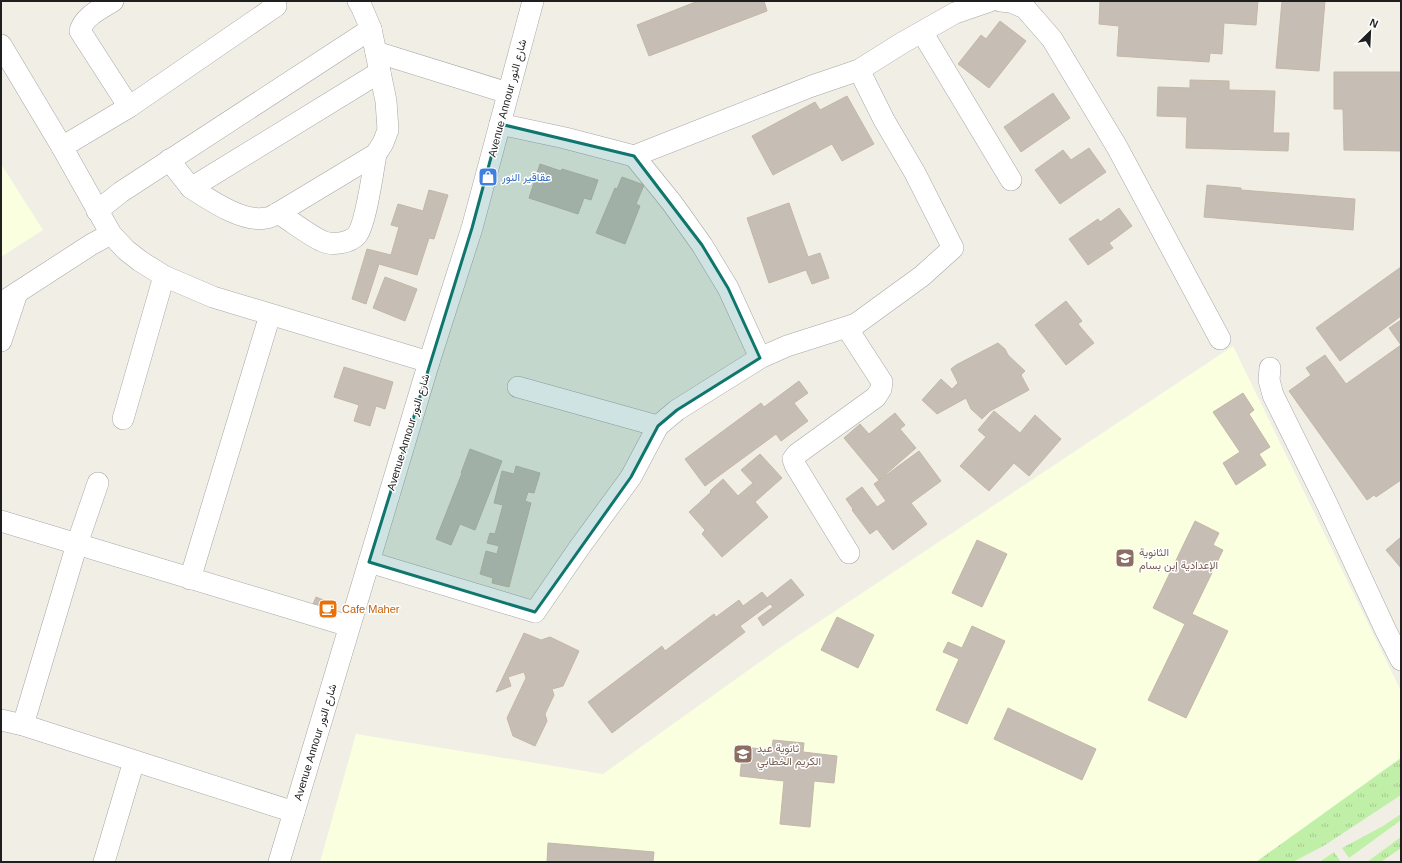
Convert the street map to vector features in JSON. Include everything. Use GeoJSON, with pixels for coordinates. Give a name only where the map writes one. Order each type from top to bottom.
{"type":"FeatureCollection","features":[{"type":"Feature","properties":{"kind":"street"},"geometry":{"type":"LineString","coordinates":[[113,1],[89,16],[80,30],[129,106]]}},
{"type":"Feature","properties":{"kind":"street"},"geometry":{"type":"LineString","coordinates":[[278,213],[324,242],[336,244],[347,241],[356,235],[362,224],[376,154],[383,143],[388,130],[386,101],[371,29],[358,1]]}},
{"type":"Feature","properties":{"kind":"street","name":"Avenue Annour شارع النور"},"geometry":{"type":"LineString","coordinates":[[279,862],[429,362],[472,228],[533,1]]}},
{"type":"Feature","properties":{"kind":"street"},"geometry":{"type":"LineString","coordinates":[[500,124],[565,138],[634,156],[812,86],[859,70],[955,14],[990,1]]}},
{"type":"Feature","properties":{"kind":"street"},"geometry":{"type":"LineString","coordinates":[[1000,1],[1011,2],[1025,8],[1052,39],[1117,147],[1220,339]]}},
{"type":"Feature","properties":{"kind":"street"},"geometry":{"type":"LineString","coordinates":[[62,147],[129,106],[277,3]]}},
{"type":"Feature","properties":{"kind":"street"},"geometry":{"type":"LineString","coordinates":[[97,211],[121,192],[169,160],[371,29]]}},
{"type":"Feature","properties":{"kind":"street"},"geometry":{"type":"LineString","coordinates":[[922,32],[1011,180]]}},
{"type":"Feature","properties":{"kind":"street"},"geometry":{"type":"LineString","coordinates":[[1,45],[62,147],[111,234],[126,250],[140,261],[164,276],[213,297],[429,362]]}},
{"type":"Feature","properties":{"kind":"street"},"geometry":{"type":"LineString","coordinates":[[376,52],[508,93]]}},
{"type":"Feature","properties":{"kind":"street"},"geometry":{"type":"LineString","coordinates":[[369,562],[536,612],[579,548],[631,477],[658,426],[677,410],[760,358],[787,346],[856,324],[922,276],[953,248],[915,173],[884,120],[859,70]]}},
{"type":"Feature","properties":{"kind":"street"},"geometry":{"type":"LineString","coordinates":[[191,188],[380,72]]}},
{"type":"Feature","properties":{"kind":"street"},"geometry":{"type":"LineString","coordinates":[[169,160],[191,188],[212,202],[236,214],[249,218],[266,218],[278,213],[376,154]]}},
{"type":"Feature","properties":{"kind":"street"},"geometry":{"type":"LineString","coordinates":[[634,156],[672,203],[702,245],[728,288],[760,358]]}},
{"type":"Feature","properties":{"kind":"street"},"geometry":{"type":"LineString","coordinates":[[1,342],[9,298],[92,244],[111,234]]}},
{"type":"Feature","properties":{"kind":"street"},"geometry":{"type":"LineString","coordinates":[[123,419],[164,276]]}},
{"type":"Feature","properties":{"kind":"street"},"geometry":{"type":"LineString","coordinates":[[190,579],[270,315]]}},
{"type":"Feature","properties":{"kind":"street"},"geometry":{"type":"LineString","coordinates":[[847,328],[882,382],[881,389],[876,397],[797,454],[794,459],[795,465],[849,554]]}},
{"type":"Feature","properties":{"kind":"street"},"geometry":{"type":"LineString","coordinates":[[1270,368],[1269,380],[1273,395],[1327,504],[1401,660]]}},
{"type":"Feature","properties":{"kind":"street"},"geometry":{"type":"LineString","coordinates":[[518,386],[658,426]]}},
{"type":"Feature","properties":{"kind":"street"},"geometry":{"type":"LineString","coordinates":[[23,725],[77,544],[98,483]]}},
{"type":"Feature","properties":{"kind":"street"},"geometry":{"type":"LineString","coordinates":[[1,521],[349,626]]}},
{"type":"Feature","properties":{"kind":"street"},"geometry":{"type":"LineString","coordinates":[[1,720],[23,725],[294,812]]}},
{"type":"Feature","properties":{"kind":"street"},"geometry":{"type":"LineString","coordinates":[[104,862],[134,761]]}},
{"type":"Feature","properties":{"kind":"highlighted area"},"geometry":{"type":"Polygon","coordinates":[[[500,124],[634,156],[702,245],[728,288],[760,358],[677,410],[658,426],[631,477],[535,612],[369,562],[472,228],[500,124]]]}},
{"type":"Feature","properties":{"kind":"shaded area"},"geometry":{"type":"Polygon","coordinates":[[[1,164],[43,230],[1,257],[1,164]]]}},
{"type":"Feature","properties":{"kind":"shaded area","name":"الثانوية الإعدادية إبن بسام"},"geometry":{"type":"Polygon","coordinates":[[[1233,346],[1401,691],[1401,758],[1256,862],[320,862],[356,734],[603,774],[778,649],[1233,346]]]}},
{"type":"Feature","properties":{"kind":"green space"},"geometry":{"type":"Polygon","coordinates":[[[1401,758],[1401,795],[1325,845],[1293,862],[1256,862],[1401,758]]]}},
{"type":"Feature","properties":{"kind":"green space"},"geometry":{"type":"Polygon","coordinates":[[[1401,814],[1401,820],[1349,858],[1342,848],[1383,826],[1401,814]]]}},
{"type":"Feature","properties":{"kind":"green space"},"geometry":{"type":"Polygon","coordinates":[[[1401,837],[1401,848],[1381,862],[1367,862],[1401,837]]]}},
{"type":"Feature","properties":{"kind":"green space"},"geometry":{"type":"Polygon","coordinates":[[[1334,852],[1341,862],[1319,862],[1321,861],[1334,852]]]}},
{"type":"Feature","properties":{"kind":"building"},"geometry":{"type":"Polygon","coordinates":[[[698,1],[764,1],[767,11],[649,56],[637,25],[698,1]]]}},
{"type":"Feature","properties":{"kind":"building"},"geometry":{"type":"Polygon","coordinates":[[[1100,1],[1258,1],[1256,25],[1224,23],[1222,54],[1210,53],[1209,62],[1117,56],[1119,26],[1099,24],[1100,1]]]}},
{"type":"Feature","properties":{"kind":"building"},"geometry":{"type":"Polygon","coordinates":[[[1282,1],[1325,1],[1319,71],[1276,68],[1282,1]]]}},
{"type":"Feature","properties":{"kind":"building"},"geometry":{"type":"Polygon","coordinates":[[[1000,21],[1026,41],[989,88],[958,64],[981,35],[986,39],[1000,21]]]}},
{"type":"Feature","properties":{"kind":"building"},"geometry":{"type":"Polygon","coordinates":[[[1334,72],[1401,72],[1401,151],[1344,150],[1343,109],[1334,109],[1334,72]]]}},
{"type":"Feature","properties":{"kind":"building"},"geometry":{"type":"Polygon","coordinates":[[[1190,80],[1229,81],[1229,90],[1275,91],[1273,133],[1289,133],[1288,151],[1186,148],[1187,117],[1157,116],[1158,87],[1190,88],[1190,80]]]}},
{"type":"Feature","properties":{"kind":"building"},"geometry":{"type":"Polygon","coordinates":[[[1053,93],[1070,118],[1021,152],[1004,127],[1053,93]]]}},
{"type":"Feature","properties":{"kind":"building"},"geometry":{"type":"Polygon","coordinates":[[[847,96],[874,144],[842,161],[832,144],[773,175],[752,136],[815,102],[820,110],[847,96]]]}},
{"type":"Feature","properties":{"kind":"building"},"geometry":{"type":"Polygon","coordinates":[[[1089,148],[1106,172],[1060,204],[1035,170],[1063,150],[1071,160],[1089,148]]]}},
{"type":"Feature","properties":{"kind":"building"},"geometry":{"type":"Polygon","coordinates":[[[540,164],[598,180],[591,200],[584,198],[578,214],[529,198],[540,164]]]}},
{"type":"Feature","properties":{"kind":"building"},"geometry":{"type":"Polygon","coordinates":[[[622,177],[644,185],[636,204],[640,206],[625,244],[596,233],[615,188],[617,189],[622,177]]]}},
{"type":"Feature","properties":{"kind":"building"},"geometry":{"type":"Polygon","coordinates":[[[1207,185],[1241,188],[1241,190],[1355,199],[1353,230],[1204,217],[1207,185]]]}},
{"type":"Feature","properties":{"kind":"building"},"geometry":{"type":"Polygon","coordinates":[[[429,190],[448,195],[434,239],[429,238],[417,275],[379,264],[366,304],[352,299],[367,249],[391,255],[399,227],[391,225],[398,204],[423,211],[429,190]]]}},
{"type":"Feature","properties":{"kind":"building"},"geometry":{"type":"Polygon","coordinates":[[[789,203],[808,257],[820,253],[829,278],[812,284],[806,270],[769,283],[747,218],[789,203]]]}},
{"type":"Feature","properties":{"kind":"building"},"geometry":{"type":"Polygon","coordinates":[[[1119,208],[1132,226],[1109,243],[1113,248],[1088,265],[1069,239],[1098,219],[1100,222],[1119,208]]]}},
{"type":"Feature","properties":{"kind":"building"},"geometry":{"type":"Polygon","coordinates":[[[1401,267],[1401,316],[1340,361],[1316,328],[1401,267]]]}},
{"type":"Feature","properties":{"kind":"building"},"geometry":{"type":"Polygon","coordinates":[[[385,277],[417,289],[405,321],[373,308],[385,277]]]}},
{"type":"Feature","properties":{"kind":"building"},"geometry":{"type":"Polygon","coordinates":[[[1066,301],[1082,321],[1078,324],[1094,343],[1066,365],[1035,325],[1066,301]]]}},
{"type":"Feature","properties":{"kind":"building"},"geometry":{"type":"Polygon","coordinates":[[[1401,320],[1401,345],[1389,328],[1401,320]]]}},
{"type":"Feature","properties":{"kind":"building"},"geometry":{"type":"Polygon","coordinates":[[[998,343],[1025,371],[1021,375],[1029,390],[990,411],[982,419],[971,409],[966,398],[937,414],[922,400],[941,379],[952,389],[958,383],[951,369],[998,343]]]}},
{"type":"Feature","properties":{"kind":"building"},"geometry":{"type":"Polygon","coordinates":[[[1401,345],[1401,480],[1376,497],[1374,495],[1367,500],[1289,391],[1311,375],[1306,368],[1325,355],[1346,384],[1401,345]]]}},
{"type":"Feature","properties":{"kind":"building"},"geometry":{"type":"Polygon","coordinates":[[[344,367],[393,382],[385,409],[376,406],[370,426],[354,421],[359,405],[334,397],[344,367]]]}},
{"type":"Feature","properties":{"kind":"building"},"geometry":{"type":"Polygon","coordinates":[[[799,381],[808,393],[794,403],[808,421],[781,441],[776,434],[705,486],[685,459],[761,403],[764,407],[799,381]]]}},
{"type":"Feature","properties":{"kind":"building"},"geometry":{"type":"Polygon","coordinates":[[[1243,393],[1254,410],[1249,414],[1270,447],[1259,454],[1266,465],[1236,485],[1223,463],[1240,452],[1213,412],[1243,393]]]}},
{"type":"Feature","properties":{"kind":"building"},"geometry":{"type":"Polygon","coordinates":[[[994,411],[1020,433],[1035,415],[1061,439],[1029,476],[1014,463],[989,491],[960,466],[986,437],[978,430],[994,411]]]}},
{"type":"Feature","properties":{"kind":"building"},"geometry":{"type":"Polygon","coordinates":[[[895,413],[905,425],[900,429],[916,448],[879,480],[844,438],[860,424],[869,434],[895,413]]]}},
{"type":"Feature","properties":{"kind":"building"},"geometry":{"type":"Polygon","coordinates":[[[470,449],[502,461],[475,530],[460,524],[451,545],[436,539],[470,449]]]}},
{"type":"Feature","properties":{"kind":"building"},"geometry":{"type":"Polygon","coordinates":[[[919,451],[941,481],[911,503],[927,524],[893,550],[877,529],[870,534],[852,510],[853,509],[846,499],[862,487],[877,507],[886,501],[874,484],[919,451]]]}},
{"type":"Feature","properties":{"kind":"building"},"geometry":{"type":"Polygon","coordinates":[[[760,454],[782,478],[755,502],[768,517],[722,557],[702,534],[705,530],[689,512],[723,479],[738,496],[753,483],[741,470],[760,454]]]}},
{"type":"Feature","properties":{"kind":"building"},"geometry":{"type":"Polygon","coordinates":[[[516,466],[540,473],[534,493],[528,492],[525,501],[531,503],[509,587],[492,583],[493,578],[480,574],[486,551],[497,554],[499,546],[487,543],[490,533],[495,534],[503,505],[494,503],[502,471],[514,474],[516,466]]]}},
{"type":"Feature","properties":{"kind":"building"},"geometry":{"type":"Polygon","coordinates":[[[1195,521],[1219,533],[1213,545],[1223,550],[1192,614],[1228,631],[1186,718],[1148,700],[1185,624],[1153,608],[1195,521]]]}},
{"type":"Feature","properties":{"kind":"building"},"geometry":{"type":"Polygon","coordinates":[[[1401,537],[1401,568],[1386,550],[1401,537]]]}},
{"type":"Feature","properties":{"kind":"building"},"geometry":{"type":"Polygon","coordinates":[[[977,540],[1007,554],[982,607],[952,593],[977,540]]]}},
{"type":"Feature","properties":{"kind":"building"},"geometry":{"type":"Polygon","coordinates":[[[791,579],[804,595],[763,626],[758,618],[773,607],[770,604],[740,626],[745,632],[612,733],[588,702],[662,646],[665,651],[714,614],[716,617],[739,600],[743,606],[762,592],[767,598],[791,579]]]}},
{"type":"Feature","properties":{"kind":"building"},"geometry":{"type":"Polygon","coordinates":[[[316,597],[333,604],[328,617],[310,611],[316,597]]]}},
{"type":"Feature","properties":{"kind":"building"},"geometry":{"type":"Polygon","coordinates":[[[837,617],[874,635],[858,668],[821,650],[837,617]]]}},
{"type":"Feature","properties":{"kind":"building"},"geometry":{"type":"Polygon","coordinates":[[[972,626],[1005,641],[967,724],[936,710],[959,659],[943,652],[948,642],[962,648],[972,626]]]}},
{"type":"Feature","properties":{"kind":"building"},"geometry":{"type":"Polygon","coordinates":[[[524,633],[541,640],[550,637],[579,651],[563,686],[552,689],[554,695],[545,714],[547,721],[535,746],[513,736],[507,718],[526,678],[524,672],[508,677],[511,686],[496,692],[524,633]]]}},
{"type":"Feature","properties":{"kind":"building"},"geometry":{"type":"Polygon","coordinates":[[[1008,708],[1096,749],[1082,780],[994,739],[1008,708]]]}},
{"type":"Feature","properties":{"kind":"building"},"geometry":{"type":"Polygon","coordinates":[[[773,740],[804,743],[803,752],[837,756],[834,783],[814,781],[810,827],[780,824],[784,781],[740,776],[743,747],[772,750],[773,740]]]}},
{"type":"Feature","properties":{"kind":"building"},"geometry":{"type":"Polygon","coordinates":[[[548,843],[654,852],[653,862],[547,862],[548,843]]]}},
{"type":"Feature","properties":{"kind":"place","name":"عقاقير النور"},"geometry":{"type":"Point","coordinates":[488,177]}},
{"type":"Feature","properties":{"kind":"place","name":"الثانوية الإعدادية إبن بسام"},"geometry":{"type":"Point","coordinates":[1125,558]}},
{"type":"Feature","properties":{"kind":"place","name":"Cafe Maher"},"geometry":{"type":"Point","coordinates":[328,609]}},
{"type":"Feature","properties":{"kind":"place","name":"ثانوية عبد الكريم الخطابي"},"geometry":{"type":"Point","coordinates":[743,754]}}]}
